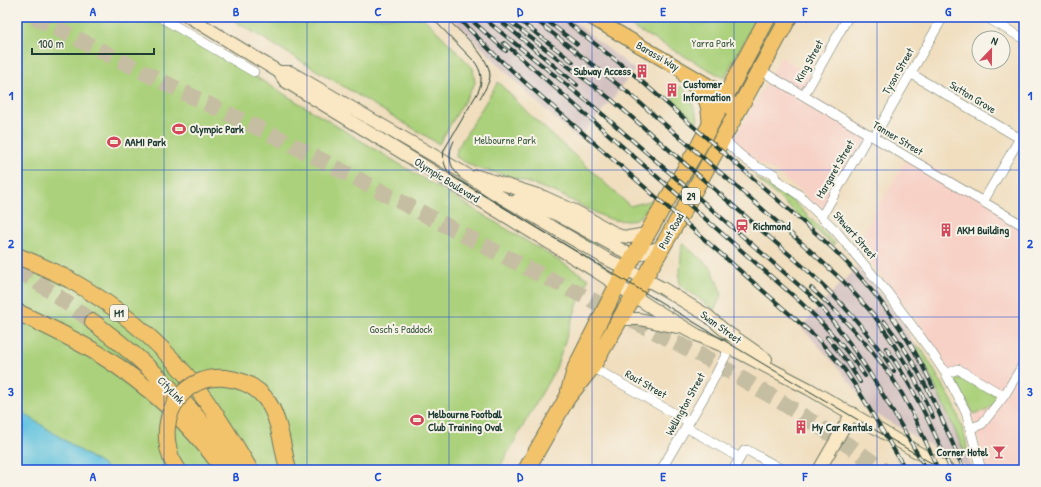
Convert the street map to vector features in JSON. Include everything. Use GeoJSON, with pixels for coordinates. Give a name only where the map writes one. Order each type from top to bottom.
{"type":"FeatureCollection","features":[{"type":"Feature","properties":{"kind":"highway","name":"Punt Road"},"geometry":{"type":"LineString","coordinates":[[567,398],[576,367],[618,284],[710,126],[768,17]]}},
{"type":"Feature","properties":{"kind":"highway","name":"Punt Road"},"geometry":{"type":"LineString","coordinates":[[526,470],[567,398],[592,367],[644,278],[723,139],[789,17]]}},
{"type":"Feature","properties":{"kind":"highway","name":"M1"},"geometry":{"type":"LineString","coordinates":[[17,256],[63,277],[92,293],[131,321],[187,376],[202,396],[250,470]]}},
{"type":"Feature","properties":{"kind":"highway"},"geometry":{"type":"LineString","coordinates":[[17,312],[77,342],[137,381],[200,439],[224,470]]}},
{"type":"Feature","properties":{"kind":"highway","name":"CityLink"},"geometry":{"type":"LineString","coordinates":[[93,322],[172,389],[203,424],[235,470]]}},
{"type":"Feature","properties":{"kind":"highway"},"geometry":{"type":"LineString","coordinates":[[178,470],[171,458],[167,438],[167,423],[172,409],[180,397],[190,387],[213,378],[225,378],[247,383],[268,400],[275,417],[288,470]]}},
{"type":"Feature","properties":{"kind":"main road","name":"Olympic Boulevard"},"geometry":{"type":"LineString","coordinates":[[189,17],[280,72],[285,81],[618,284]]}},
{"type":"Feature","properties":{"kind":"main road","name":"Barassi Way"},"geometry":{"type":"LineString","coordinates":[[591,17],[726,96]]}},
{"type":"Feature","properties":{"kind":"main road"},"geometry":{"type":"LineString","coordinates":[[679,68],[704,98],[708,106],[710,126]]}},
{"type":"Feature","properties":{"kind":"main road","name":"Olympic Boulevard"},"geometry":{"type":"LineString","coordinates":[[280,72],[290,72],[626,269]]}},
{"type":"Feature","properties":{"kind":"main road"},"geometry":{"type":"LineString","coordinates":[[726,96],[732,106],[734,117]]}},
{"type":"Feature","properties":{"kind":"main road"},"geometry":{"type":"LineString","coordinates":[[464,173],[511,186],[553,200],[620,236],[646,234]]}},
{"type":"Feature","properties":{"kind":"main road"},"geometry":{"type":"LineString","coordinates":[[448,180],[538,207],[558,215],[624,252],[634,255],[661,247]]}},
{"type":"Feature","properties":{"kind":"main road"},"geometry":{"type":"LineString","coordinates":[[494,209],[493,201],[496,194],[502,189],[511,186]]}},
{"type":"Feature","properties":{"kind":"main road","name":"Swan Street"},"geometry":{"type":"LineString","coordinates":[[626,269],[708,316],[730,335],[813,391]]}},
{"type":"Feature","properties":{"kind":"main road","name":"Swan Street"},"geometry":{"type":"LineString","coordinates":[[618,284],[705,340],[730,349],[813,391],[948,470]]}},
{"type":"Feature","properties":{"kind":"main road"},"geometry":{"type":"LineString","coordinates":[[619,319],[640,319],[674,326],[691,332]]}},
{"type":"Feature","properties":{"kind":"main road"},"geometry":{"type":"LineString","coordinates":[[819,470],[852,414]]}},
{"type":"Feature","properties":{"kind":"street"},"geometry":{"type":"LineString","coordinates":[[160,17],[254,72]]}},
{"type":"Feature","properties":{"kind":"street","name":"King Street"},"geometry":{"type":"LineString","coordinates":[[804,95],[848,17]]}},
{"type":"Feature","properties":{"kind":"street","name":"Tyson Street"},"geometry":{"type":"LineString","coordinates":[[871,136],[943,17]]}},
{"type":"Feature","properties":{"kind":"street"},"geometry":{"type":"LineString","coordinates":[[986,17],[1024,39]]}},
{"type":"Feature","properties":{"kind":"street","name":"Tanner Street"},"geometry":{"type":"LineString","coordinates":[[760,70],[1024,226]]}},
{"type":"Feature","properties":{"kind":"street","name":"Sutton Grove"},"geometry":{"type":"LineString","coordinates":[[910,73],[1023,137]]}},
{"type":"Feature","properties":{"kind":"street","name":"Margaret Street"},"geometry":{"type":"LineString","coordinates":[[822,216],[871,136]]}},
{"type":"Feature","properties":{"kind":"street"},"geometry":{"type":"LineString","coordinates":[[983,202],[1023,137]]}},
{"type":"Feature","properties":{"kind":"street","name":"Stewart Street"},"geometry":{"type":"LineString","coordinates":[[723,139],[745,160],[756,167],[774,174],[775,179],[799,195],[822,216],[856,253],[887,292],[946,374],[966,412],[981,470]]}},
{"type":"Feature","properties":{"kind":"street","name":"Wellington Street"},"geometry":{"type":"LineString","coordinates":[[661,470],[730,349]]}},
{"type":"Feature","properties":{"kind":"street"},"geometry":{"type":"LineString","coordinates":[[971,428],[982,424],[1004,396],[1024,363]]}},
{"type":"Feature","properties":{"kind":"street","name":"Rout Street"},"geometry":{"type":"LineString","coordinates":[[592,367],[740,458]]}},
{"type":"Feature","properties":{"kind":"street"},"geometry":{"type":"LineString","coordinates":[[946,374],[958,369],[1004,396]]}},
{"type":"Feature","properties":{"kind":"street"},"geometry":{"type":"LineString","coordinates":[[733,470],[744,451],[747,450],[783,470]]}},
{"type":"Feature","properties":{"kind":"shaded area"},"geometry":{"type":"Polygon","coordinates":[[[451,17],[568,17],[635,70],[578,139],[529,95],[451,17]]]}},
{"type":"Feature","properties":{"kind":"shaded area"},"geometry":{"type":"Polygon","coordinates":[[[781,57],[818,80],[809,94],[873,131],[822,211],[800,191],[774,171],[757,162],[732,142],[781,57]]]}},
{"type":"Feature","properties":{"kind":"shaded area"},"geometry":{"type":"Polygon","coordinates":[[[910,153],[1024,223],[1024,470],[987,470],[974,423],[942,359],[905,305],[856,245],[910,153]]]}},
{"type":"Feature","properties":{"kind":"shaded area"},"geometry":{"type":"Polygon","coordinates":[[[857,268],[881,295],[904,326],[925,364],[973,470],[865,408],[855,389],[835,364],[801,327],[835,289],[857,268]]]}},
{"type":"Feature","properties":{"kind":"shaded area"},"geometry":{"type":"Polygon","coordinates":[[[894,457],[910,466],[916,470],[902,470],[894,457]]]}},
{"type":"Feature","properties":{"kind":"green space","name":"Olympic Park"},"geometry":{"type":"Polygon","coordinates":[[[17,17],[157,17],[589,279],[585,285],[574,314],[556,368],[498,470],[110,470],[17,409],[17,17]]]}},
{"type":"Feature","properties":{"kind":"green space","name":"Melbourne Park"},"geometry":{"type":"Polygon","coordinates":[[[228,17],[423,17],[473,68],[475,83],[439,144],[228,17]]]}},
{"type":"Feature","properties":{"kind":"green space","name":"Yarra Park"},"geometry":{"type":"Polygon","coordinates":[[[614,17],[758,17],[724,78],[614,17]]]}},
{"type":"Feature","properties":{"kind":"green space"},"geometry":{"type":"Polygon","coordinates":[[[774,17],[782,17],[740,93],[737,89],[774,17]]]}},
{"type":"Feature","properties":{"kind":"green space","name":"Melbourne Park"},"geometry":{"type":"Polygon","coordinates":[[[498,82],[528,113],[630,206],[653,200],[641,216],[631,221],[614,220],[604,217],[557,193],[509,176],[476,168],[456,157],[457,149],[498,82]]]}},
{"type":"Feature","properties":{"kind":"green space"},"geometry":{"type":"Polygon","coordinates":[[[681,86],[688,92],[698,118],[697,122],[672,100],[681,86]]]}},
{"type":"Feature","properties":{"kind":"green space"},"geometry":{"type":"Polygon","coordinates":[[[755,177],[791,199],[835,243],[833,245],[755,177]]]}},
{"type":"Feature","properties":{"kind":"green space"},"geometry":{"type":"Polygon","coordinates":[[[549,216],[597,242],[594,247],[548,219],[549,216]]]}},
{"type":"Feature","properties":{"kind":"green space"},"geometry":{"type":"Polygon","coordinates":[[[682,243],[712,269],[722,295],[714,310],[679,284],[682,243]]]}},
{"type":"Feature","properties":{"kind":"green space"},"geometry":{"type":"Polygon","coordinates":[[[915,345],[921,348],[955,406],[966,440],[968,460],[925,364],[915,345]]]}},
{"type":"Feature","properties":{"kind":"green space"},"geometry":{"type":"Polygon","coordinates":[[[953,377],[962,379],[996,395],[997,401],[986,410],[974,414],[953,377]]]}},
{"type":"Feature","properties":{"kind":"water"},"geometry":{"type":"Polygon","coordinates":[[[17,409],[110,470],[17,470],[17,409]]]}},
{"type":"Feature","properties":{"kind":"tunnel"},"geometry":{"type":"LineString","coordinates":[[34,17],[189,95],[279,138],[527,268],[710,360],[778,400],[854,449],[883,470]]}},
{"type":"Feature","properties":{"kind":"tunnel"},"geometry":{"type":"LineString","coordinates":[[17,269],[93,322]]}},
{"type":"Feature","properties":{"kind":"tram line"},"geometry":{"type":"LineString","coordinates":[[431,17],[474,61],[481,76],[481,84],[478,92],[444,150],[443,158],[445,165],[453,177],[765,365],[943,470]]}},
{"type":"Feature","properties":{"kind":"tram line"},"geometry":{"type":"LineString","coordinates":[[445,17],[479,52],[489,68],[490,76],[480,98]]}},
{"type":"Feature","properties":{"kind":"tram line"},"geometry":{"type":"LineString","coordinates":[[454,141],[450,151],[450,160],[453,169],[460,177]]}},
{"type":"Feature","properties":{"kind":"railway"},"geometry":{"type":"LineString","coordinates":[[457,17],[497,57],[528,85],[817,338],[844,369],[857,388],[906,470]]}},
{"type":"Feature","properties":{"kind":"railway"},"geometry":{"type":"LineString","coordinates":[[468,17],[506,51]]}},
{"type":"Feature","properties":{"kind":"railway"},"geometry":{"type":"LineString","coordinates":[[482,17],[593,106],[809,294],[843,334],[873,378],[927,470]]}},
{"type":"Feature","properties":{"kind":"railway"},"geometry":{"type":"LineString","coordinates":[[496,17],[577,85]]}},
{"type":"Feature","properties":{"kind":"railway"},"geometry":{"type":"LineString","coordinates":[[515,17],[573,62]]}},
{"type":"Feature","properties":{"kind":"railway"},"geometry":{"type":"LineString","coordinates":[[532,17],[631,95],[805,246],[843,281],[873,314],[889,337],[914,377],[933,417]]}},
{"type":"Feature","properties":{"kind":"railway"},"geometry":{"type":"LineString","coordinates":[[542,17],[577,44]]}},
{"type":"Feature","properties":{"kind":"railway"},"geometry":{"type":"LineString","coordinates":[[561,17],[632,73],[836,252],[884,305],[911,345],[933,387]]}},
{"type":"Feature","properties":{"kind":"railway"},"geometry":{"type":"LineString","coordinates":[[509,21],[612,100],[806,269],[853,317],[894,371]]}},
{"type":"Feature","properties":{"kind":"railway"},"geometry":{"type":"LineString","coordinates":[[504,43],[797,299],[816,317],[850,355],[865,376]]}},
{"type":"Feature","properties":{"kind":"railway"},"geometry":{"type":"LineString","coordinates":[[811,288],[858,334],[889,373],[920,428],[938,470]]}},
{"type":"Feature","properties":{"kind":"railway"},"geometry":{"type":"LineString","coordinates":[[884,321],[909,356],[929,392],[964,470]]}},
{"type":"Feature","properties":{"kind":"railway"},"geometry":{"type":"LineString","coordinates":[[827,337],[848,363],[860,382]]}},
{"type":"Feature","properties":{"kind":"railway"},"geometry":{"type":"LineString","coordinates":[[886,348],[896,362],[913,392],[951,470]]}},
{"type":"Feature","properties":{"kind":"place","name":"Subway Access"},"geometry":{"type":"Point","coordinates":[642,71]}},
{"type":"Feature","properties":{"kind":"place","name":"Customer Information"},"geometry":{"type":"Point","coordinates":[672,90]}},
{"type":"Feature","properties":{"kind":"place","name":"Olympic Park"},"geometry":{"type":"Point","coordinates":[179,129]}},
{"type":"Feature","properties":{"kind":"place","name":"AAMI Park"},"geometry":{"type":"Point","coordinates":[114,142]}},
{"type":"Feature","properties":{"kind":"place","name":"Richmond"},"geometry":{"type":"Point","coordinates":[742,226]}},
{"type":"Feature","properties":{"kind":"place","name":"AKM Building"},"geometry":{"type":"Point","coordinates":[946,230]}},
{"type":"Feature","properties":{"kind":"place","name":"Melbourne Football Club Training Oval"},"geometry":{"type":"Point","coordinates":[417,420]}},
{"type":"Feature","properties":{"kind":"place","name":"My Car Rentals"},"geometry":{"type":"Point","coordinates":[801,427]}},
{"type":"Feature","properties":{"kind":"place","name":"Corner Hotel"},"geometry":{"type":"Point","coordinates":[999,452]}},
{"type":"Feature","properties":{"kind":"park label","name":"Gosch's Paddock"},"geometry":{"type":"Point","coordinates":[401,329]}}]}
